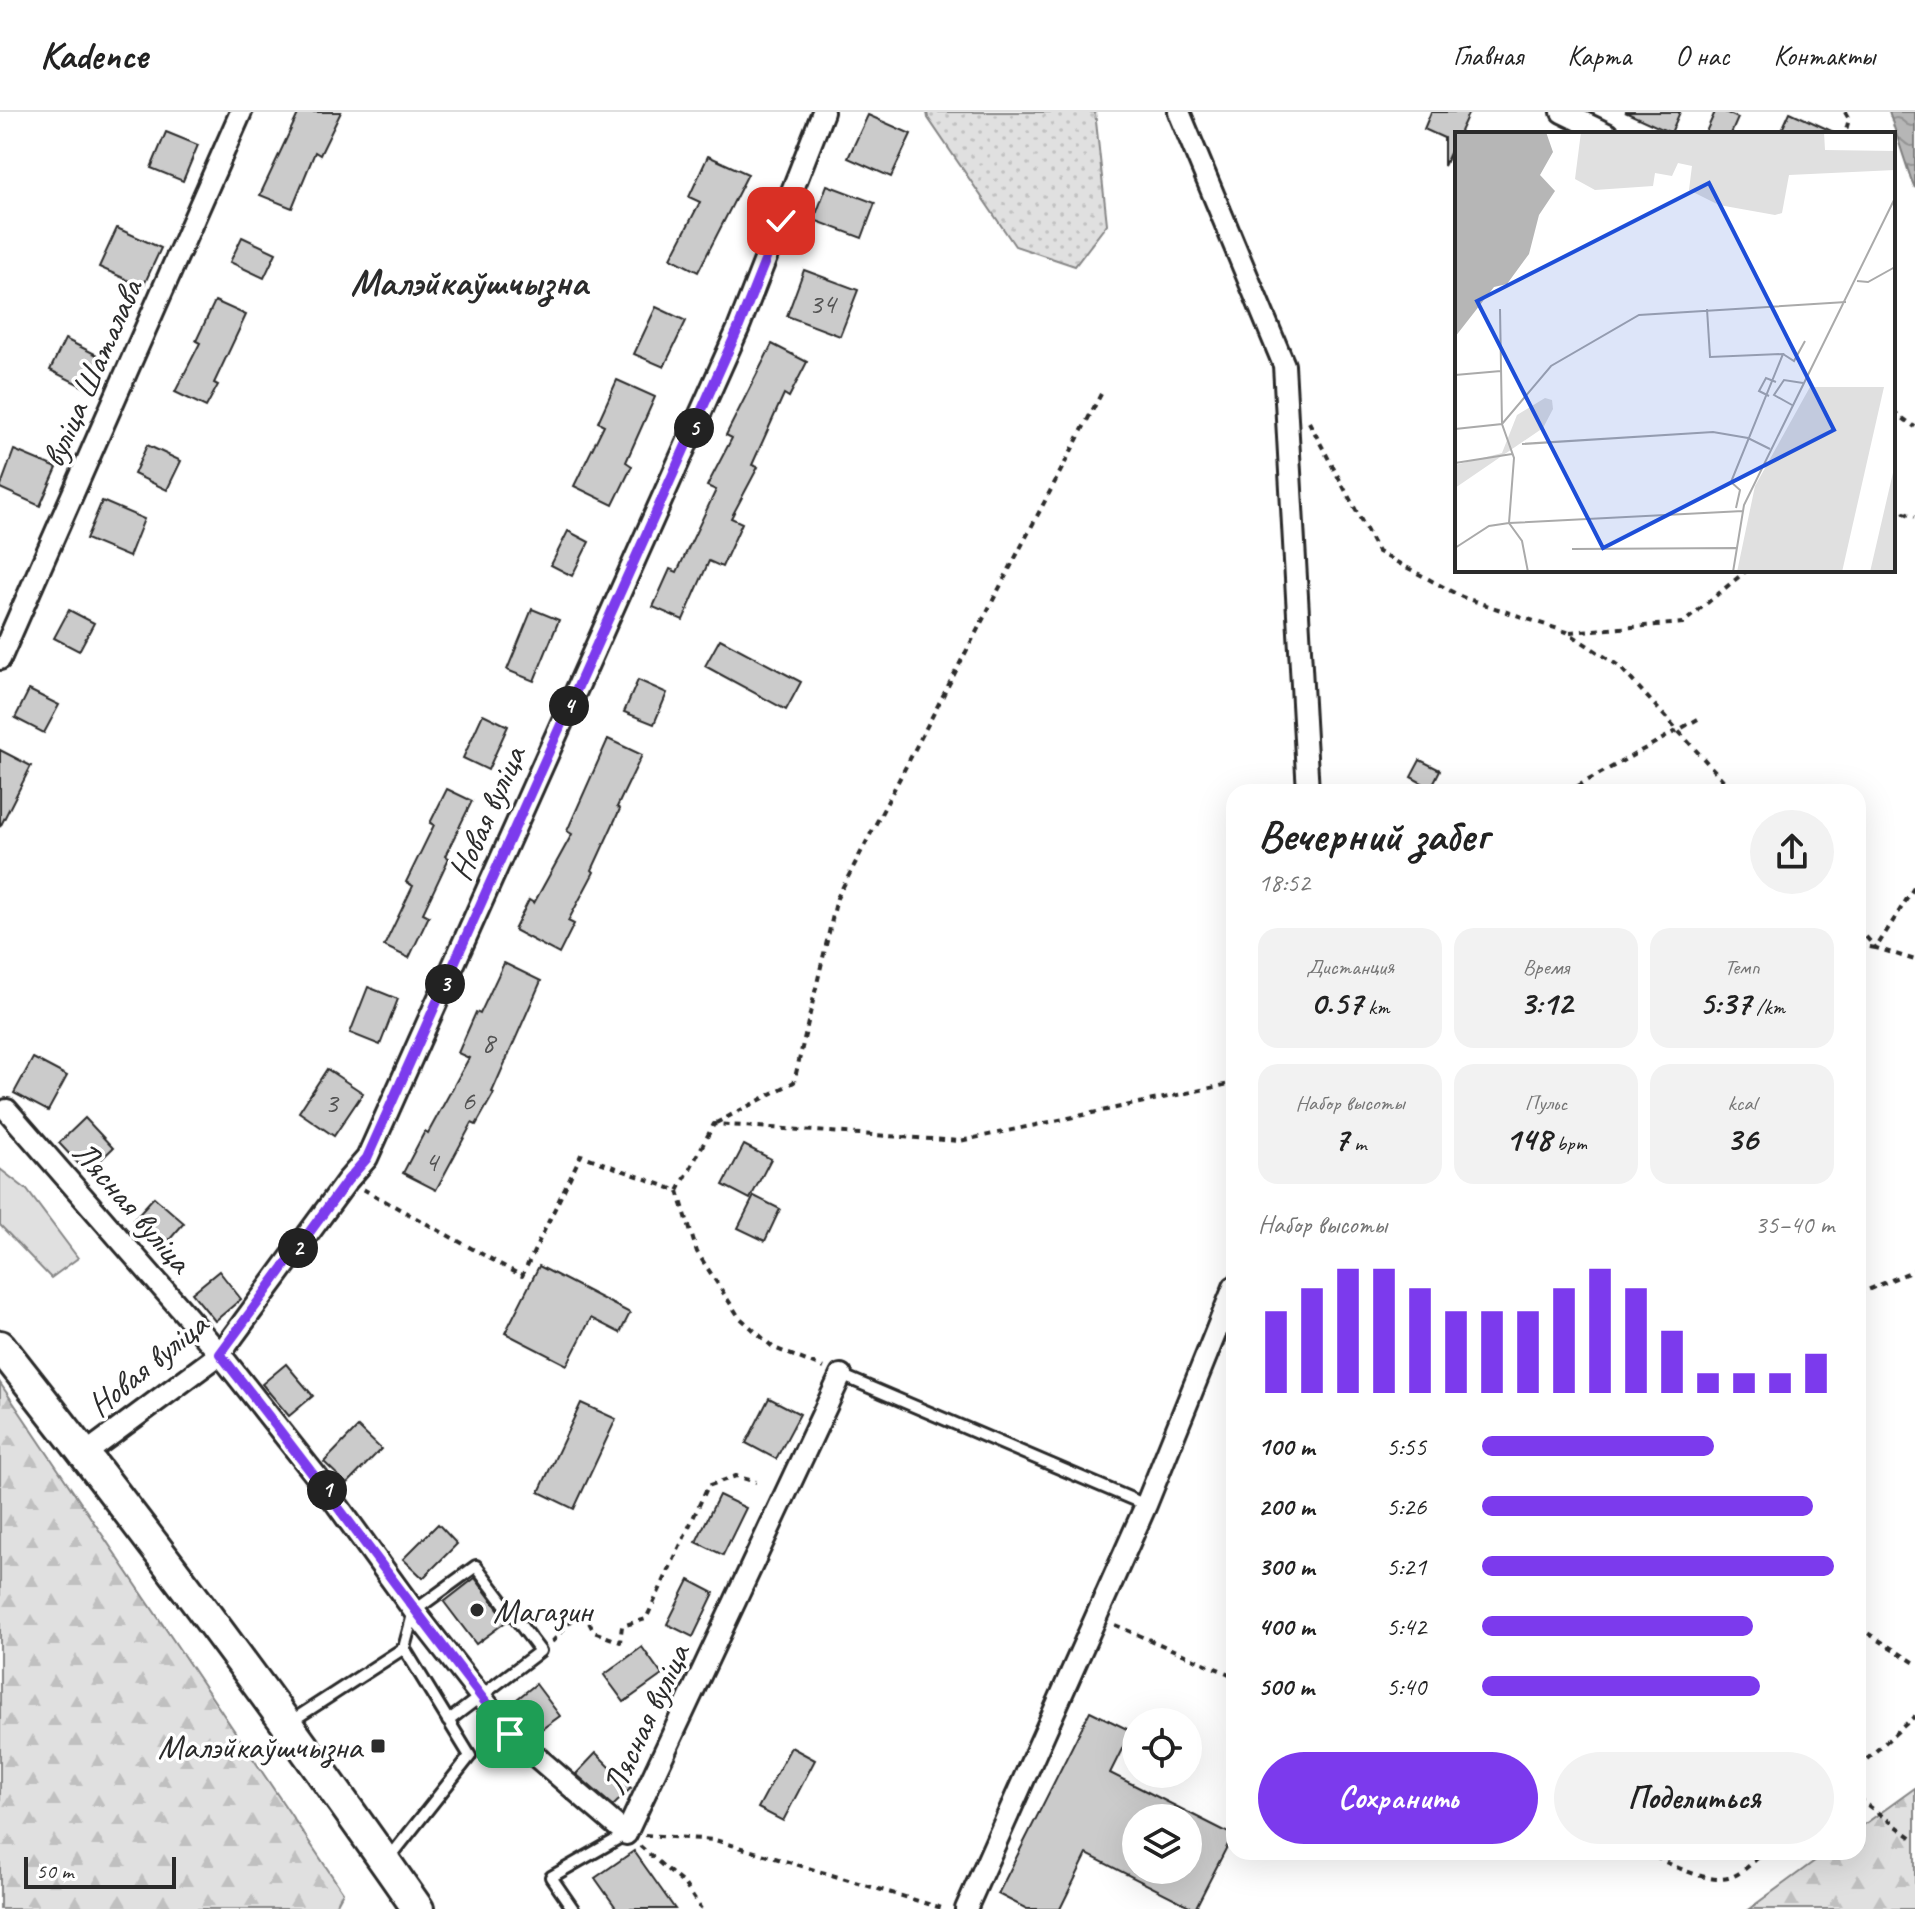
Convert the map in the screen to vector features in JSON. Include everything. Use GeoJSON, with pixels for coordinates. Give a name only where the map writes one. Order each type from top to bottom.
{"type":"FeatureCollection","features":[{"type":"Feature","properties":{"kind":"main road"},"geometry":{"type":"LineString","coordinates":[[0,1346],[287,1723],[418,1909]]}},
{"type":"Feature","properties":{"kind":"street","name":"вуліца Шаталава"},"geometry":{"type":"LineString","coordinates":[[0,659],[241,112]]}},
{"type":"Feature","properties":{"kind":"street","name":"Новая вуліца"},"geometry":{"type":"LineString","coordinates":[[85,1454],[220,1354],[367,1158],[738,329],[823,112]]}},
{"type":"Feature","properties":{"kind":"street"},"geometry":{"type":"LineString","coordinates":[[1179,112],[1284,365],[1308,784]]}},
{"type":"Feature","properties":{"kind":"street"},"geometry":{"type":"LineString","coordinates":[[1562,112],[1603,132]]}},
{"type":"Feature","properties":{"kind":"street","name":"Лясная вуліца"},"geometry":{"type":"LineString","coordinates":[[3,1111],[220,1354],[317,1477],[414,1611],[510,1734],[626,1834],[841,1375]]}},
{"type":"Feature","properties":{"kind":"street"},"geometry":{"type":"LineString","coordinates":[[966,1909],[1146,1505],[1226,1307]]}},
{"type":"Feature","properties":{"kind":"lane"},"geometry":{"type":"LineString","coordinates":[[841,1375],[1146,1505]]}},
{"type":"Feature","properties":{"kind":"lane"},"geometry":{"type":"LineString","coordinates":[[287,1723],[404,1648],[414,1611],[476,1566],[540,1651],[448,1721]]}},
{"type":"Feature","properties":{"kind":"lane"},"geometry":{"type":"LineString","coordinates":[[386,1863],[470,1756],[404,1648]]}},
{"type":"Feature","properties":{"kind":"lane"},"geometry":{"type":"LineString","coordinates":[[573,1909],[551,1877],[626,1834]]}},
{"type":"Feature","properties":{"kind":"path"},"geometry":{"type":"LineString","coordinates":[[1845,112],[1849,119],[1846,132]]}},
{"type":"Feature","properties":{"kind":"path"},"geometry":{"type":"LineString","coordinates":[[841,1375],[774,1348],[739,1317],[697,1252],[678,1191],[714,1124],[794,1082],[837,898],[1101,394]]}},
{"type":"Feature","properties":{"kind":"path"},"geometry":{"type":"LineString","coordinates":[[1895,412],[1915,427]]}},
{"type":"Feature","properties":{"kind":"path"},"geometry":{"type":"LineString","coordinates":[[1306,417],[1378,552],[1462,597],[1567,632],[1619,666],[1727,784]]}},
{"type":"Feature","properties":{"kind":"path"},"geometry":{"type":"LineString","coordinates":[[1895,519],[1905,513],[1915,517]]}},
{"type":"Feature","properties":{"kind":"path"},"geometry":{"type":"LineString","coordinates":[[1567,632],[1683,623],[1745,572]]}},
{"type":"Feature","properties":{"kind":"path"},"geometry":{"type":"LineString","coordinates":[[1581,784],[1698,719]]}},
{"type":"Feature","properties":{"kind":"path"},"geometry":{"type":"LineString","coordinates":[[1876,948],[1915,886]]}},
{"type":"Feature","properties":{"kind":"path"},"geometry":{"type":"LineString","coordinates":[[1866,937],[1876,948]]}},
{"type":"Feature","properties":{"kind":"path"},"geometry":{"type":"LineString","coordinates":[[1866,946],[1915,960]]}},
{"type":"Feature","properties":{"kind":"path"},"geometry":{"type":"LineString","coordinates":[[714,1124],[960,1141],[1226,1085]]}},
{"type":"Feature","properties":{"kind":"path"},"geometry":{"type":"LineString","coordinates":[[347,1181],[522,1276],[581,1155],[678,1191]]}},
{"type":"Feature","properties":{"kind":"path"},"geometry":{"type":"LineString","coordinates":[[1866,1291],[1915,1270]]}},
{"type":"Feature","properties":{"kind":"path"},"geometry":{"type":"LineString","coordinates":[[540,1651],[556,1639],[582,1609],[594,1632],[620,1642],[622,1626],[646,1619],[708,1486],[736,1476],[756,1482]]}},
{"type":"Feature","properties":{"kind":"path"},"geometry":{"type":"LineString","coordinates":[[1096,1617],[1226,1673]]}},
{"type":"Feature","properties":{"kind":"path"},"geometry":{"type":"LineString","coordinates":[[1866,1632],[1915,1663]]}},
{"type":"Feature","properties":{"kind":"path"},"geometry":{"type":"LineString","coordinates":[[1866,1760],[1915,1716]]}},
{"type":"Feature","properties":{"kind":"path"},"geometry":{"type":"LineString","coordinates":[[1866,1804],[1915,1840]]}},
{"type":"Feature","properties":{"kind":"path"},"geometry":{"type":"LineString","coordinates":[[626,1834],[685,1885],[701,1909]]}},
{"type":"Feature","properties":{"kind":"path"},"geometry":{"type":"LineString","coordinates":[[626,1834],[715,1840],[945,1909]]}},
{"type":"Feature","properties":{"kind":"path"},"geometry":{"type":"LineString","coordinates":[[1662,1860],[1699,1876],[1727,1878],[1755,1860]]}},
{"type":"Feature","properties":{"kind":"green space"},"geometry":{"type":"Polygon","coordinates":[[[927,112],[1095,112],[1107,224],[1075,266],[1015,246],[928,118],[927,112]]]}},
{"type":"Feature","properties":{"kind":"green space"},"geometry":{"type":"Polygon","coordinates":[[[0,1169],[27,1190],[78,1258],[51,1278],[0,1225],[0,1169]]]}},
{"type":"Feature","properties":{"kind":"green space"},"geometry":{"type":"Polygon","coordinates":[[[0,1383],[343,1892],[334,1909],[0,1909],[0,1383]]]}},
{"type":"Feature","properties":{"kind":"green space"},"geometry":{"type":"Polygon","coordinates":[[[1915,1788],[1915,1909],[1749,1909],[1816,1860],[1866,1860],[1866,1823],[1915,1788]]]}},
{"type":"Feature","properties":{"kind":"water"},"geometry":{"type":"Polygon","coordinates":[[[1889,112],[1915,112],[1915,188],[1911,179],[1889,112]]]}},
{"type":"Feature","properties":{"kind":"building"},"geometry":{"type":"Polygon","coordinates":[[[299,112],[341,112],[320,155],[315,152],[292,208],[260,195],[299,112]]]}},
{"type":"Feature","properties":{"kind":"building"},"geometry":{"type":"Polygon","coordinates":[[[1431,112],[1469,112],[1460,132],[1455,132],[1455,142],[1444,166],[1444,138],[1424,129],[1431,112]]]}},
{"type":"Feature","properties":{"kind":"building"},"geometry":{"type":"Polygon","coordinates":[[[1625,112],[1680,112],[1669,132],[1625,112]]]}},
{"type":"Feature","properties":{"kind":"building"},"geometry":{"type":"Polygon","coordinates":[[[1715,112],[1725,112],[1738,118],[1732,132],[1706,132],[1715,112]]]}},
{"type":"Feature","properties":{"kind":"building"},"geometry":{"type":"Polygon","coordinates":[[[1790,112],[1834,132],[1781,132],[1790,112]]]}},
{"type":"Feature","properties":{"kind":"building"},"geometry":{"type":"Polygon","coordinates":[[[868,115],[911,134],[891,177],[848,158],[868,115]]]}},
{"type":"Feature","properties":{"kind":"building"},"geometry":{"type":"Polygon","coordinates":[[[166,132],[198,145],[183,181],[151,168],[166,132]]]}},
{"type":"Feature","properties":{"kind":"building"},"geometry":{"type":"Polygon","coordinates":[[[708,156],[748,174],[698,272],[671,258],[700,202],[689,197],[708,156]]]}},
{"type":"Feature","properties":{"kind":"building"},"geometry":{"type":"Polygon","coordinates":[[[827,185],[875,203],[862,238],[814,220],[827,185]]]}},
{"type":"Feature","properties":{"kind":"building"},"geometry":{"type":"Polygon","coordinates":[[[117,228],[161,248],[143,287],[99,267],[117,228]]]}},
{"type":"Feature","properties":{"kind":"building"},"geometry":{"type":"Polygon","coordinates":[[[242,237],[276,253],[264,278],[230,262],[242,237]]]}},
{"type":"Feature","properties":{"kind":"building"},"geometry":{"type":"Polygon","coordinates":[[[804,270],[858,290],[840,336],[787,316],[804,270]]]}},
{"type":"Feature","properties":{"kind":"building"},"geometry":{"type":"Polygon","coordinates":[[[215,301],[246,315],[206,407],[175,392],[200,343],[196,341],[215,301]]]}},
{"type":"Feature","properties":{"kind":"building"},"geometry":{"type":"Polygon","coordinates":[[[656,307],[686,321],[664,367],[634,354],[656,307]]]}},
{"type":"Feature","properties":{"kind":"building"},"geometry":{"type":"Polygon","coordinates":[[[65,339],[107,360],[92,391],[50,370],[65,339]]]}},
{"type":"Feature","properties":{"kind":"building"},"geometry":{"type":"Polygon","coordinates":[[[772,344],[807,362],[789,397],[784,394],[752,465],[758,467],[731,518],[742,523],[722,567],[709,561],[683,620],[653,607],[670,569],[677,572],[716,490],[707,486],[732,438],[726,435],[772,344]]]}},
{"type":"Feature","properties":{"kind":"building"},"geometry":{"type":"Polygon","coordinates":[[[617,380],[655,397],[626,462],[632,466],[613,505],[574,486],[604,425],[598,422],[617,380]]]}},
{"type":"Feature","properties":{"kind":"building"},"geometry":{"type":"Polygon","coordinates":[[[147,445],[181,461],[167,490],[134,474],[147,445]]]}},
{"type":"Feature","properties":{"kind":"building"},"geometry":{"type":"Polygon","coordinates":[[[14,450],[57,468],[40,506],[0,488],[14,450]]]}},
{"type":"Feature","properties":{"kind":"building"},"geometry":{"type":"Polygon","coordinates":[[[102,501],[144,519],[129,557],[86,539],[102,501]]]}},
{"type":"Feature","properties":{"kind":"building"},"geometry":{"type":"Polygon","coordinates":[[[568,531],[589,542],[572,576],[551,565],[568,531]]]}},
{"type":"Feature","properties":{"kind":"building"},"geometry":{"type":"Polygon","coordinates":[[[532,609],[559,620],[534,681],[507,670],[532,609]]]}},
{"type":"Feature","properties":{"kind":"building"},"geometry":{"type":"Polygon","coordinates":[[[69,610],[94,623],[79,651],[54,638],[69,610]]]}},
{"type":"Feature","properties":{"kind":"building"},"geometry":{"type":"Polygon","coordinates":[[[720,639],[801,682],[786,710],[705,666],[720,639]]]}},
{"type":"Feature","properties":{"kind":"building"},"geometry":{"type":"Polygon","coordinates":[[[638,680],[667,693],[654,724],[624,712],[638,680]]]}},
{"type":"Feature","properties":{"kind":"building"},"geometry":{"type":"Polygon","coordinates":[[[29,690],[59,705],[44,733],[15,718],[29,690]]]}},
{"type":"Feature","properties":{"kind":"building"},"geometry":{"type":"Polygon","coordinates":[[[483,714],[508,726],[488,770],[463,758],[483,714]]]}},
{"type":"Feature","properties":{"kind":"building"},"geometry":{"type":"Polygon","coordinates":[[[608,739],[642,755],[617,807],[620,809],[592,870],[594,872],[568,921],[574,924],[559,954],[514,930],[529,900],[534,903],[572,834],[567,831],[608,739]]]}},
{"type":"Feature","properties":{"kind":"building"},"geometry":{"type":"Polygon","coordinates":[[[0,750],[31,766],[0,827],[0,750]]]}},
{"type":"Feature","properties":{"kind":"building"},"geometry":{"type":"Polygon","coordinates":[[[1420,760],[1440,770],[1433,784],[1424,784],[1411,777],[1420,760]]]}},
{"type":"Feature","properties":{"kind":"building"},"geometry":{"type":"Polygon","coordinates":[[[447,789],[472,801],[445,856],[449,858],[423,913],[429,916],[409,958],[384,946],[413,886],[406,882],[434,825],[430,823],[447,789]]]}},
{"type":"Feature","properties":{"kind":"building"},"geometry":{"type":"Polygon","coordinates":[[[504,963],[541,981],[494,1093],[476,1125],[472,1123],[436,1190],[403,1173],[469,1058],[458,1053],[476,1012],[480,1014],[504,963]]]}},
{"type":"Feature","properties":{"kind":"building"},"geometry":{"type":"Polygon","coordinates":[[[368,987],[398,999],[380,1045],[350,1033],[368,987]]]}},
{"type":"Feature","properties":{"kind":"building"},"geometry":{"type":"Polygon","coordinates":[[[33,1058],[67,1076],[48,1111],[14,1093],[33,1058]]]}},
{"type":"Feature","properties":{"kind":"building"},"geometry":{"type":"Polygon","coordinates":[[[327,1069],[363,1093],[334,1136],[299,1112],[327,1069]]]}},
{"type":"Feature","properties":{"kind":"building"},"geometry":{"type":"Polygon","coordinates":[[[85,1118],[113,1148],[87,1173],[59,1143],[85,1118]]]}},
{"type":"Feature","properties":{"kind":"building"},"geometry":{"type":"Polygon","coordinates":[[[744,1145],[771,1159],[750,1199],[723,1185],[744,1145]]]}},
{"type":"Feature","properties":{"kind":"building"},"geometry":{"type":"Polygon","coordinates":[[[754,1196],[780,1209],[765,1241],[738,1228],[754,1196]]]}},
{"type":"Feature","properties":{"kind":"building"},"geometry":{"type":"Polygon","coordinates":[[[154,1197],[184,1223],[163,1247],[133,1220],[154,1197]]]}},
{"type":"Feature","properties":{"kind":"building"},"geometry":{"type":"Polygon","coordinates":[[[539,1266],[630,1313],[620,1333],[591,1318],[567,1365],[505,1333],[539,1266]]]}},
{"type":"Feature","properties":{"kind":"building"},"geometry":{"type":"Polygon","coordinates":[[[219,1271],[241,1299],[215,1321],[192,1293],[219,1271]]]}},
{"type":"Feature","properties":{"kind":"building"},"geometry":{"type":"Polygon","coordinates":[[[286,1364],[313,1396],[289,1416],[262,1384],[286,1364]]]}},
{"type":"Feature","properties":{"kind":"building"},"geometry":{"type":"Polygon","coordinates":[[[769,1398],[800,1414],[776,1459],[746,1443],[769,1398]]]}},
{"type":"Feature","properties":{"kind":"building"},"geometry":{"type":"Polygon","coordinates":[[[581,1403],[616,1419],[574,1509],[539,1492],[581,1403]]]}},
{"type":"Feature","properties":{"kind":"building"},"geometry":{"type":"Polygon","coordinates":[[[358,1427],[381,1449],[347,1484],[324,1462],[358,1427]]]}},
{"type":"Feature","properties":{"kind":"building"},"geometry":{"type":"Polygon","coordinates":[[[719,1495],[746,1508],[723,1555],[696,1542],[719,1495]]]}},
{"type":"Feature","properties":{"kind":"building"},"geometry":{"type":"Polygon","coordinates":[[[438,1524],[457,1544],[423,1578],[403,1559],[438,1524]]]}},
{"type":"Feature","properties":{"kind":"building","name":"Магазин"},"geometry":{"type":"Polygon","coordinates":[[[475,1578],[507,1621],[476,1644],[444,1602],[475,1578]]]}},
{"type":"Feature","properties":{"kind":"building"},"geometry":{"type":"Polygon","coordinates":[[[689,1580],[714,1593],[693,1637],[667,1624],[689,1580]]]}},
{"type":"Feature","properties":{"kind":"building"},"geometry":{"type":"Polygon","coordinates":[[[642,1647],[662,1675],[624,1702],[604,1675],[642,1647]]]}},
{"type":"Feature","properties":{"kind":"building"},"geometry":{"type":"Polygon","coordinates":[[[536,1684],[560,1716],[535,1734],[512,1703],[536,1684]]]}},
{"type":"Feature","properties":{"kind":"building"},"geometry":{"type":"Polygon","coordinates":[[[1090,1711],[1122,1727],[1122,1749],[1110,1773],[1122,1779],[1122,1788],[1140,1788],[1172,1804],[1122,1804],[1122,1872],[1087,1854],[1060,1909],[1027,1909],[998,1894],[1090,1711]]]}},
{"type":"Feature","properties":{"kind":"building"},"geometry":{"type":"Polygon","coordinates":[[[791,1747],[815,1760],[783,1821],[758,1808],[791,1747]]]}},
{"type":"Feature","properties":{"kind":"building"},"geometry":{"type":"Polygon","coordinates":[[[596,1753],[631,1788],[613,1806],[576,1774],[596,1753]]]}},
{"type":"Feature","properties":{"kind":"building"},"geometry":{"type":"Polygon","coordinates":[[[1202,1819],[1226,1831],[1226,1849],[1195,1909],[1146,1884],[1202,1884],[1202,1819]]]}},
{"type":"Feature","properties":{"kind":"building"},"geometry":{"type":"Polygon","coordinates":[[[634,1851],[675,1909],[617,1909],[595,1878],[634,1851]]]}},
{"type":"Feature","properties":{"kind":"place","name":"Магазин"},"geometry":{"type":"Point","coordinates":[477,1610]}},
{"type":"Feature","properties":{"kind":"place","name":"Малэйкаўшчызна"},"geometry":{"type":"Point","coordinates":[378,1746]}},
{"type":"Feature","properties":{"kind":"district","name":"Малэйкаўшчызна"},"geometry":{"type":"Point","coordinates":[469,282]}},
{"type":"Feature","properties":{"kind":"route"},"geometry":{"type":"LineString","coordinates":[[510,1734],[414,1611],[317,1477],[220,1354],[367,1158],[738,329],[781,221]]}}]}
